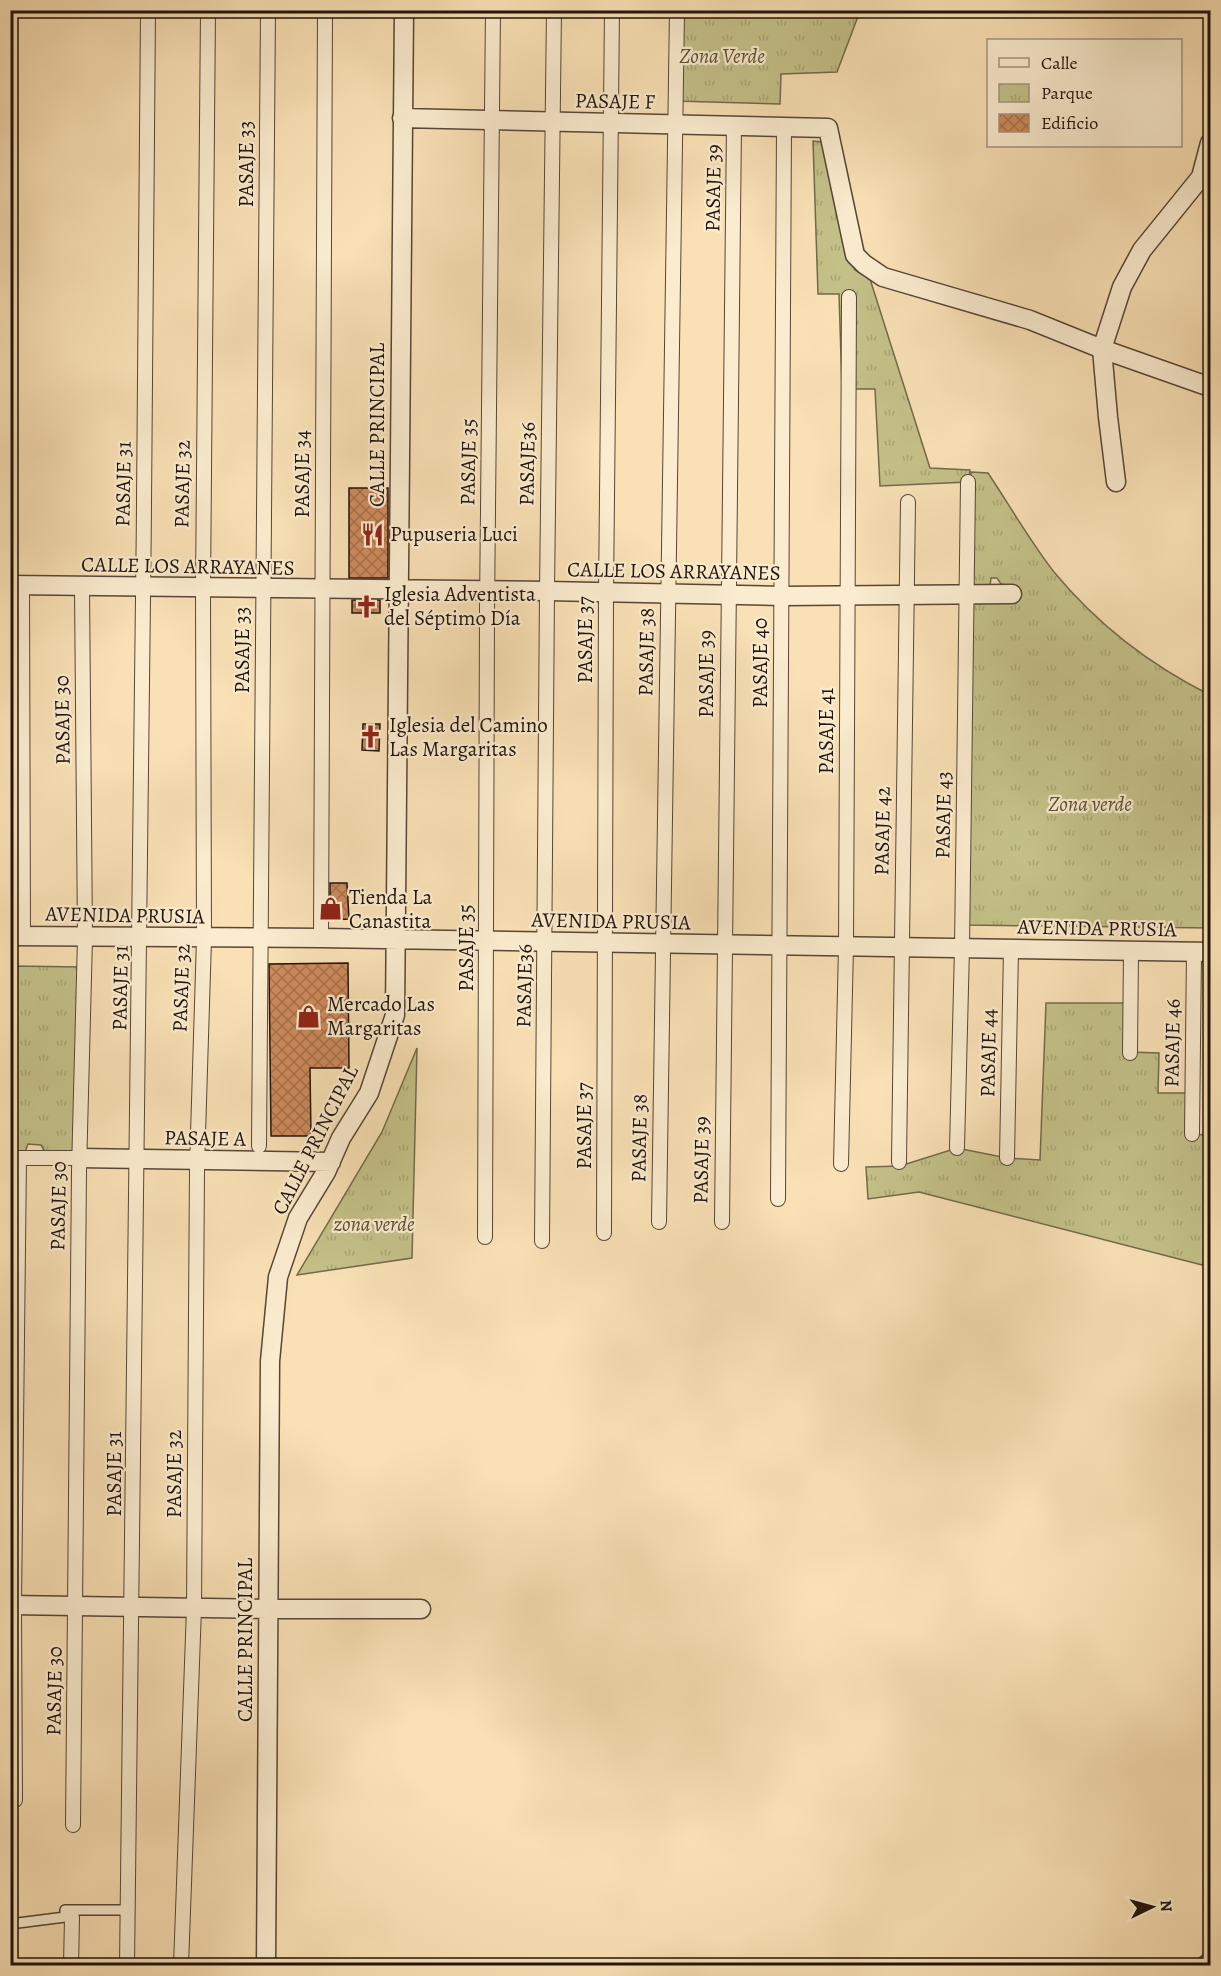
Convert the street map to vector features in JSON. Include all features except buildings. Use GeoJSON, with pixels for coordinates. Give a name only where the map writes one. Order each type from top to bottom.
{"type":"FeatureCollection","features":[{"type":"Feature","properties":{"kind":"street","name":"PASAJE 31"},"geometry":{"type":"LineString","coordinates":[[127,1965],[142,938],[148,10]]}},
{"type":"Feature","properties":{"kind":"street","name":"PASAJE 32"},"geometry":{"type":"LineString","coordinates":[[181,1965],[194,1608],[197,1160],[204,939],[202,588],[208,10]]}},
{"type":"Feature","properties":{"kind":"street","name":"PASAJE 33"},"geometry":{"type":"LineString","coordinates":[[258,1146],[262,938],[268,10]]}},
{"type":"Feature","properties":{"kind":"street","name":"PASAJE 34"},"geometry":{"type":"LineString","coordinates":[[321,938],[325,10]]}},
{"type":"Feature","properties":{"kind":"street","name":"CALLE PRINCIPAL"},"geometry":{"type":"LineString","coordinates":[[266,1965],[270,1361],[278,1277],[298,1218],[331,1162],[341,1138],[369,1093],[395,1015],[404,10]]}},
{"type":"Feature","properties":{"kind":"street","name":"PASAJE 35"},"geometry":{"type":"LineString","coordinates":[[485,1237],[493,10]]}},
{"type":"Feature","properties":{"kind":"street","name":"PASAJE36"},"geometry":{"type":"LineString","coordinates":[[542,1241],[554,10]]}},
{"type":"Feature","properties":{"kind":"street","name":"PASAJE 37"},"geometry":{"type":"LineString","coordinates":[[604,1233],[606,593],[612,10]]}},
{"type":"Feature","properties":{"kind":"street","name":"PASAJE 38"},"geometry":{"type":"LineString","coordinates":[[659,1222],[677,10]]}},
{"type":"Feature","properties":{"kind":"street","name":"PASAJE F"},"geometry":{"type":"LineString","coordinates":[[402,118],[828,128],[855,255],[864,264],[883,277],[1030,320],[1102,349]]}},
{"type":"Feature","properties":{"kind":"street","name":"PASAJE 39"},"geometry":{"type":"LineString","coordinates":[[722,1222],[734,126]]}},
{"type":"Feature","properties":{"kind":"street","name":"PASAJE 40"},"geometry":{"type":"LineString","coordinates":[[778,1199],[784,127]]}},
{"type":"Feature","properties":{"kind":"street"},"geometry":{"type":"LineString","coordinates":[[1116,482],[1102,349],[1122,287],[1142,250],[1201,177],[1210,142]]}},
{"type":"Feature","properties":{"kind":"street","name":"PASAJE 41"},"geometry":{"type":"LineString","coordinates":[[841,1164],[846,947],[849,297]]}},
{"type":"Feature","properties":{"kind":"street"},"geometry":{"type":"LineString","coordinates":[[1102,349],[1210,387]]}},
{"type":"Feature","properties":{"kind":"street","name":"PASAJE 43"},"geometry":{"type":"LineString","coordinates":[[957,1148],[968,594],[968,482]]}},
{"type":"Feature","properties":{"kind":"street","name":"PASAJE 42"},"geometry":{"type":"LineString","coordinates":[[899,1162],[908,502]]}},
{"type":"Feature","properties":{"kind":"street","name":"CALLE LOS ARRAYANES"},"geometry":{"type":"LineString","coordinates":[[16,585],[547,591],[668,595],[1012,594]]}},
{"type":"Feature","properties":{"kind":"street"},"geometry":{"type":"LineString","coordinates":[[16,585],[17,936]]}},
{"type":"Feature","properties":{"kind":"street","name":"PASAJE 30"},"geometry":{"type":"LineString","coordinates":[[73,1825],[79,1158],[85,938],[82,586]]}},
{"type":"Feature","properties":{"kind":"street","name":"AVENIDA PRUSIA"},"geometry":{"type":"LineString","coordinates":[[17,936],[321,938],[1202,952]]}},
{"type":"Feature","properties":{"kind":"street","name":"PASAJE 44"},"geometry":{"type":"LineString","coordinates":[[1007,1158],[1011,949]]}},
{"type":"Feature","properties":{"kind":"street"},"geometry":{"type":"LineString","coordinates":[[1130,1053],[1131,951]]}},
{"type":"Feature","properties":{"kind":"street","name":"PASAJE 46"},"geometry":{"type":"LineString","coordinates":[[1192,1134],[1202,952]]}},
{"type":"Feature","properties":{"kind":"street"},"geometry":{"type":"LineString","coordinates":[[15,1800],[12,1605],[15,1158],[79,1158]]}},
{"type":"Feature","properties":{"kind":"street","name":"PASAJE A"},"geometry":{"type":"LineString","coordinates":[[79,1158],[331,1162]]}},
{"type":"Feature","properties":{"kind":"street"},"geometry":{"type":"LineString","coordinates":[[12,1605],[421,1609]]}},
{"type":"Feature","properties":{"kind":"street"},"geometry":{"type":"LineString","coordinates":[[71,1965],[72,1917]]}},
{"type":"Feature","properties":{"kind":"lane"},"geometry":{"type":"LineString","coordinates":[[10,1924],[65,1917],[65,1910],[128,1910]]}},
{"type":"Feature","properties":{"kind":"green space","name":"Zona Verde"},"geometry":{"type":"Polygon","coordinates":[[[698,10],[860,11],[837,72],[781,74],[780,104],[675,101],[677,13],[698,10]]]}},
{"type":"Feature","properties":{"kind":"green space"},"geometry":{"type":"Polygon","coordinates":[[[813,141],[822,142],[847,256],[855,270],[870,279],[930,468],[970,470],[968,482],[880,486],[875,389],[842,389],[839,294],[818,294],[813,141]]]}},
{"type":"Feature","properties":{"kind":"green space","name":"Zona verde"},"geometry":{"type":"Polygon","coordinates":[[[971,472],[988,473],[1054,572],[1106,626],[1146,657],[1210,695],[1210,928],[967,925],[971,603],[1011,586],[1001,584],[997,578],[991,578],[990,586],[970,587],[971,472]]]}},
{"type":"Feature","properties":{"kind":"green space"},"geometry":{"type":"Polygon","coordinates":[[[11,966],[84,967],[79,1158],[47,1155],[41,1145],[28,1144],[24,1154],[11,1155],[11,966]]]}},
{"type":"Feature","properties":{"kind":"green space"},"geometry":{"type":"Polygon","coordinates":[[[1046,1003],[1130,1003],[1130,1052],[1159,1053],[1158,1093],[1189,1093],[1188,1134],[1210,1135],[1210,1267],[919,1192],[868,1199],[866,1167],[900,1166],[957,1148],[1007,1158],[1040,1160],[1046,1003]]]}},
{"type":"Feature","properties":{"kind":"green space","name":"zona verde"},"geometry":{"type":"Polygon","coordinates":[[[417,1048],[412,1258],[297,1275],[382,1132],[417,1048]]]}},
{"type":"Feature","properties":{"kind":"place","name":"Pupuseria Luci"},"geometry":{"type":"Point","coordinates":[372,534]}},
{"type":"Feature","properties":{"kind":"place","name":"Iglesia Adventista del Séptimo Día"},"geometry":{"type":"Point","coordinates":[366,606]}},
{"type":"Feature","properties":{"kind":"place","name":"Iglesia del Camino Las Margaritas"},"geometry":{"type":"Point","coordinates":[371,737]}},
{"type":"Feature","properties":{"kind":"place","name":"Tienda La Canastita"},"geometry":{"type":"Point","coordinates":[331,909]}},
{"type":"Feature","properties":{"kind":"place","name":"Mercado Las Margaritas"},"geometry":{"type":"Point","coordinates":[309,1016]}}]}
